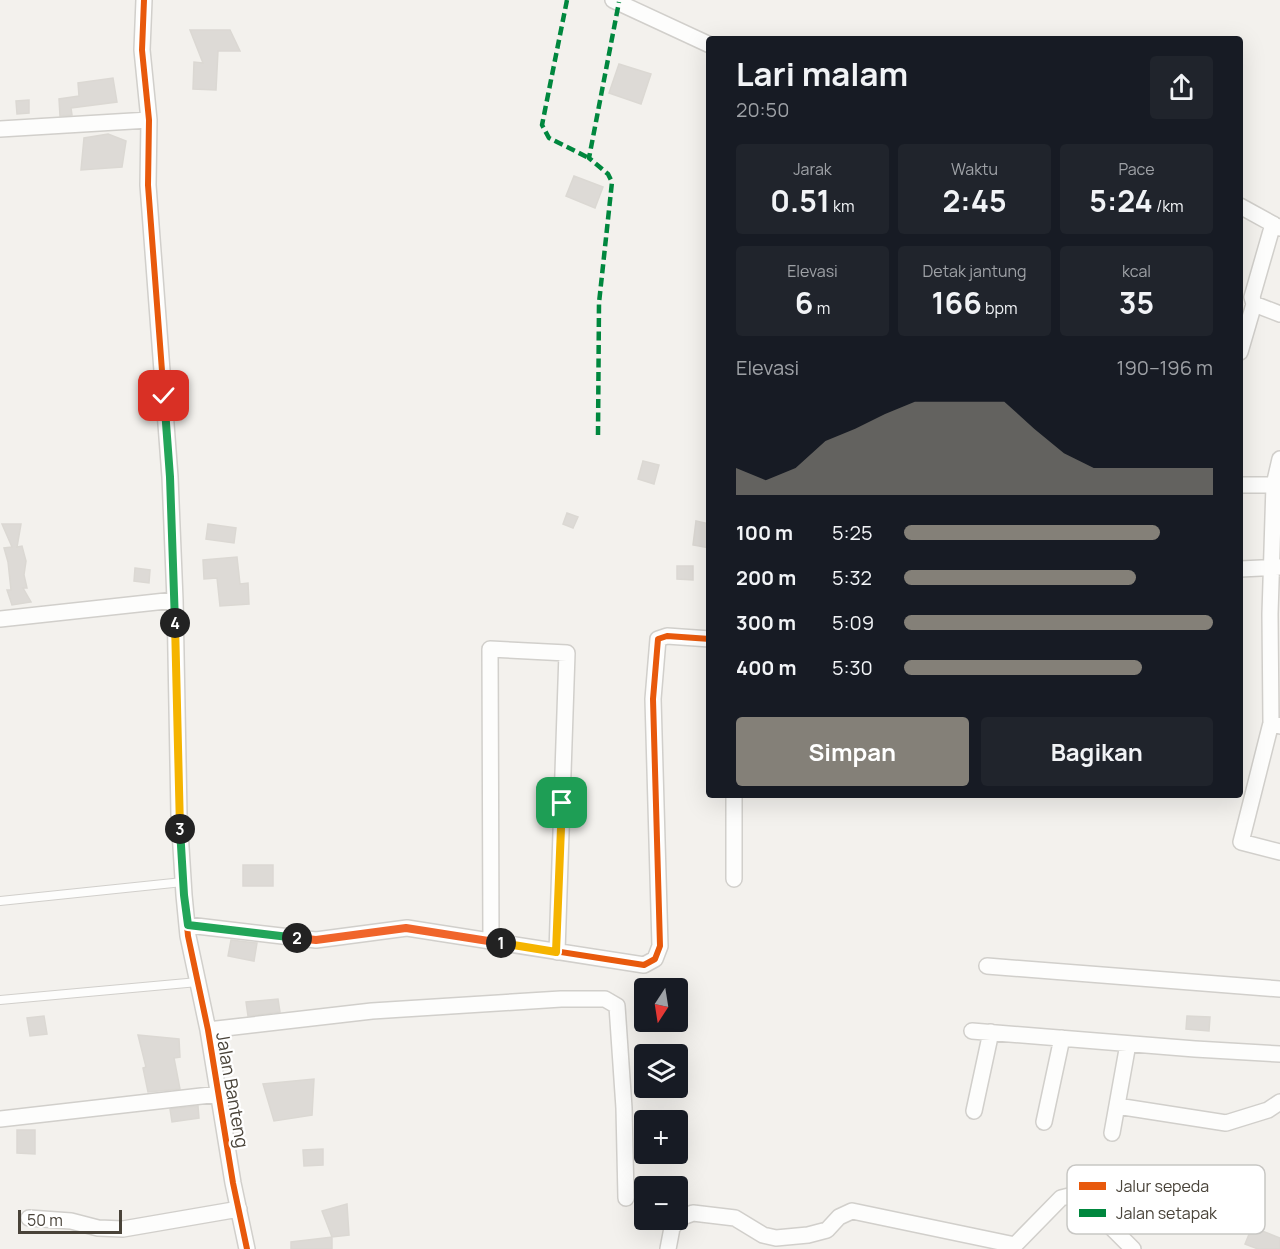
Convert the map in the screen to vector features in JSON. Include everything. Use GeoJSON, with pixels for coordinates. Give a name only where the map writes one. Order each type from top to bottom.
{"type":"FeatureCollection","features":[{"type":"Feature","properties":{"kind":"street","name":"Jalan Banteng"},"geometry":{"type":"LineString","coordinates":[[144,0],[142,50],[149,120],[148,185],[170,477],[175,600],[177,756],[183,882],[188,931],[247,1249]]}},
{"type":"Feature","properties":{"kind":"street"},"geometry":{"type":"LineString","coordinates":[[613,0],[706,43]]}},
{"type":"Feature","properties":{"kind":"street"},"geometry":{"type":"LineString","coordinates":[[0,129],[149,120]]}},
{"type":"Feature","properties":{"kind":"street"},"geometry":{"type":"LineString","coordinates":[[1243,208],[1276,226],[1249,299],[1243,334]]}},
{"type":"Feature","properties":{"kind":"street"},"geometry":{"type":"LineString","coordinates":[[1249,299],[1280,314]]}},
{"type":"Feature","properties":{"kind":"street"},"geometry":{"type":"LineString","coordinates":[[1280,459],[1274,484],[1276,724],[1241,842],[1280,852]]}},
{"type":"Feature","properties":{"kind":"street"},"geometry":{"type":"LineString","coordinates":[[1243,485],[1274,484]]}},
{"type":"Feature","properties":{"kind":"street"},"geometry":{"type":"LineString","coordinates":[[1243,569],[1275,567]]}},
{"type":"Feature","properties":{"kind":"street"},"geometry":{"type":"LineString","coordinates":[[0,619],[175,600]]}},
{"type":"Feature","properties":{"kind":"street"},"geometry":{"type":"LineString","coordinates":[[188,931],[316,940],[406,928],[645,965],[655,959],[660,946],[653,699],[655,654],[658,639],[667,636],[706,639]]}},
{"type":"Feature","properties":{"kind":"street"},"geometry":{"type":"LineString","coordinates":[[491,942],[490,649],[567,653],[556,952]]}},
{"type":"Feature","properties":{"kind":"street"},"geometry":{"type":"LineString","coordinates":[[734,798],[734,879]]}},
{"type":"Feature","properties":{"kind":"street"},"geometry":{"type":"LineString","coordinates":[[987,966],[1280,989]]}},
{"type":"Feature","properties":{"kind":"street"},"geometry":{"type":"LineString","coordinates":[[208,1030],[372,1011],[561,999],[604,999],[617,1006],[624,1108],[626,1198]]}},
{"type":"Feature","properties":{"kind":"street"},"geometry":{"type":"LineString","coordinates":[[972,1031],[1280,1054]]}},
{"type":"Feature","properties":{"kind":"street"},"geometry":{"type":"LineString","coordinates":[[974,1111],[991,1032]]}},
{"type":"Feature","properties":{"kind":"street"},"geometry":{"type":"LineString","coordinates":[[1044,1122],[1062,1038]]}},
{"type":"Feature","properties":{"kind":"street"},"geometry":{"type":"LineString","coordinates":[[1112,1133],[1128,1044]]}},
{"type":"Feature","properties":{"kind":"street"},"geometry":{"type":"LineString","coordinates":[[0,1119],[219,1094]]}},
{"type":"Feature","properties":{"kind":"street"},"geometry":{"type":"LineString","coordinates":[[1117,1107],[1226,1123],[1268,1110],[1280,1102]]}},
{"type":"Feature","properties":{"kind":"street"},"geometry":{"type":"LineString","coordinates":[[668,1249],[672,1228],[680,1218],[693,1213],[735,1218],[763,1235],[776,1238],[808,1235],[827,1230],[838,1217],[852,1211],[1016,1245],[1061,1198],[1067,1196]]}},
{"type":"Feature","properties":{"kind":"street"},"geometry":{"type":"LineString","coordinates":[[29,1218],[71,1221],[98,1228],[123,1229],[239,1209]]}},
{"type":"Feature","properties":{"kind":"street"},"geometry":{"type":"LineString","coordinates":[[1118,1234],[1133,1249]]}},
{"type":"Feature","properties":{"kind":"lane"},"geometry":{"type":"LineString","coordinates":[[0,901],[183,882]]}},
{"type":"Feature","properties":{"kind":"lane"},"geometry":{"type":"LineString","coordinates":[[0,1000],[198,982]]}},
{"type":"Feature","properties":{"kind":"building"},"geometry":{"type":"Polygon","coordinates":[[[190,30],[230,30],[240,51],[218,51],[216,90],[193,89],[194,62],[203,63],[190,30]]]}},
{"type":"Feature","properties":{"kind":"building"},"geometry":{"type":"Polygon","coordinates":[[[619,64],[651,74],[641,104],[609,93],[619,64]]]}},
{"type":"Feature","properties":{"kind":"building"},"geometry":{"type":"Polygon","coordinates":[[[113,78],[117,102],[71,108],[72,115],[60,116],[59,99],[79,96],[78,83],[113,78]]]}},
{"type":"Feature","properties":{"kind":"building"},"geometry":{"type":"Polygon","coordinates":[[[29,100],[29,113],[17,114],[16,101],[29,100]]]}},
{"type":"Feature","properties":{"kind":"building"},"geometry":{"type":"Polygon","coordinates":[[[108,134],[126,141],[122,167],[81,170],[84,138],[108,134]]]}},
{"type":"Feature","properties":{"kind":"building"},"geometry":{"type":"Polygon","coordinates":[[[574,176],[603,187],[595,208],[566,196],[574,176]]]}},
{"type":"Feature","properties":{"kind":"building"},"geometry":{"type":"Polygon","coordinates":[[[643,461],[659,465],[654,484],[638,479],[643,461]]]}},
{"type":"Feature","properties":{"kind":"building"},"geometry":{"type":"Polygon","coordinates":[[[567,513],[578,517],[573,528],[563,524],[567,513]]]}},
{"type":"Feature","properties":{"kind":"building"},"geometry":{"type":"Polygon","coordinates":[[[696,521],[706,523],[706,547],[693,545],[696,521]]]}},
{"type":"Feature","properties":{"kind":"building"},"geometry":{"type":"Polygon","coordinates":[[[2,524],[21,524],[17,547],[22,546],[26,561],[24,575],[27,588],[23,588],[31,602],[12,605],[7,590],[11,590],[4,548],[12,547],[2,524]]]}},
{"type":"Feature","properties":{"kind":"building"},"geometry":{"type":"Polygon","coordinates":[[[208,524],[236,528],[234,543],[206,539],[208,524]]]}},
{"type":"Feature","properties":{"kind":"building"},"geometry":{"type":"Polygon","coordinates":[[[237,557],[240,584],[248,583],[249,604],[220,606],[217,578],[204,579],[203,560],[237,557]]]}},
{"type":"Feature","properties":{"kind":"building"},"geometry":{"type":"Polygon","coordinates":[[[677,566],[693,566],[693,580],[677,579],[677,566]]]}},
{"type":"Feature","properties":{"kind":"building"},"geometry":{"type":"Polygon","coordinates":[[[135,568],[150,570],[149,583],[134,581],[135,568]]]}},
{"type":"Feature","properties":{"kind":"building"},"geometry":{"type":"Polygon","coordinates":[[[243,865],[273,865],[273,886],[243,886],[243,865]]]}},
{"type":"Feature","properties":{"kind":"building"},"geometry":{"type":"Polygon","coordinates":[[[231,940],[257,943],[254,961],[228,956],[231,940]]]}},
{"type":"Feature","properties":{"kind":"building"},"geometry":{"type":"Polygon","coordinates":[[[278,999],[280,1012],[248,1016],[246,1002],[278,999]]]}},
{"type":"Feature","properties":{"kind":"building"},"geometry":{"type":"Polygon","coordinates":[[[44,1016],[47,1034],[30,1036],[27,1018],[44,1016]]]}},
{"type":"Feature","properties":{"kind":"building"},"geometry":{"type":"Polygon","coordinates":[[[1187,1016],[1210,1017],[1209,1031],[1186,1029],[1187,1016]]]}},
{"type":"Feature","properties":{"kind":"building"},"geometry":{"type":"Polygon","coordinates":[[[138,1035],[179,1039],[180,1057],[174,1058],[180,1089],[148,1092],[143,1068],[146,1067],[138,1035]]]}},
{"type":"Feature","properties":{"kind":"building"},"geometry":{"type":"Polygon","coordinates":[[[314,1079],[312,1115],[274,1121],[263,1084],[314,1079]]]}},
{"type":"Feature","properties":{"kind":"building"},"geometry":{"type":"Polygon","coordinates":[[[198,1106],[199,1118],[172,1122],[170,1109],[198,1106]]]}},
{"type":"Feature","properties":{"kind":"building"},"geometry":{"type":"Polygon","coordinates":[[[17,1130],[35,1130],[35,1154],[17,1153],[17,1130]]]}},
{"type":"Feature","properties":{"kind":"building"},"geometry":{"type":"Polygon","coordinates":[[[323,1149],[323,1165],[304,1166],[303,1150],[323,1149]]]}},
{"type":"Feature","properties":{"kind":"building"},"geometry":{"type":"Polygon","coordinates":[[[347,1204],[349,1235],[332,1237],[322,1211],[347,1204]]]}},
{"type":"Feature","properties":{"kind":"building"},"geometry":{"type":"Polygon","coordinates":[[[1265,1232],[1280,1238],[1280,1249],[1258,1249],[1245,1244],[1249,1234],[1265,1234],[1265,1232]]]}},
{"type":"Feature","properties":{"kind":"building"},"geometry":{"type":"Polygon","coordinates":[[[332,1237],[332,1249],[291,1249],[291,1242],[332,1237]]]}},
{"type":"Feature","properties":{"kind":"marked path"},"geometry":{"type":"LineString","coordinates":[[567,0],[542,125],[549,138],[589,158]]}},
{"type":"Feature","properties":{"kind":"marked path"},"geometry":{"type":"LineString","coordinates":[[598,435],[599,303],[612,182],[608,174],[589,158],[619,2]]}},
{"type":"Feature","properties":{"kind":"cycle path"},"geometry":{"type":"LineString","coordinates":[[144,0],[142,50],[149,120],[148,185],[170,477],[179,815],[184,895],[188,936],[208,1030],[233,1183],[247,1249]]}},
{"type":"Feature","properties":{"kind":"cycle path"},"geometry":{"type":"LineString","coordinates":[[188,925],[316,940],[407,928],[644,965],[655,959],[660,946],[653,699],[658,639],[667,636],[706,639]]}},
{"type":"Feature","properties":{"kind":"route"},"geometry":{"type":"LineString","coordinates":[[164,396],[175,600],[179,815],[188,925],[316,940],[406,928],[556,952],[562,803]]}}]}
